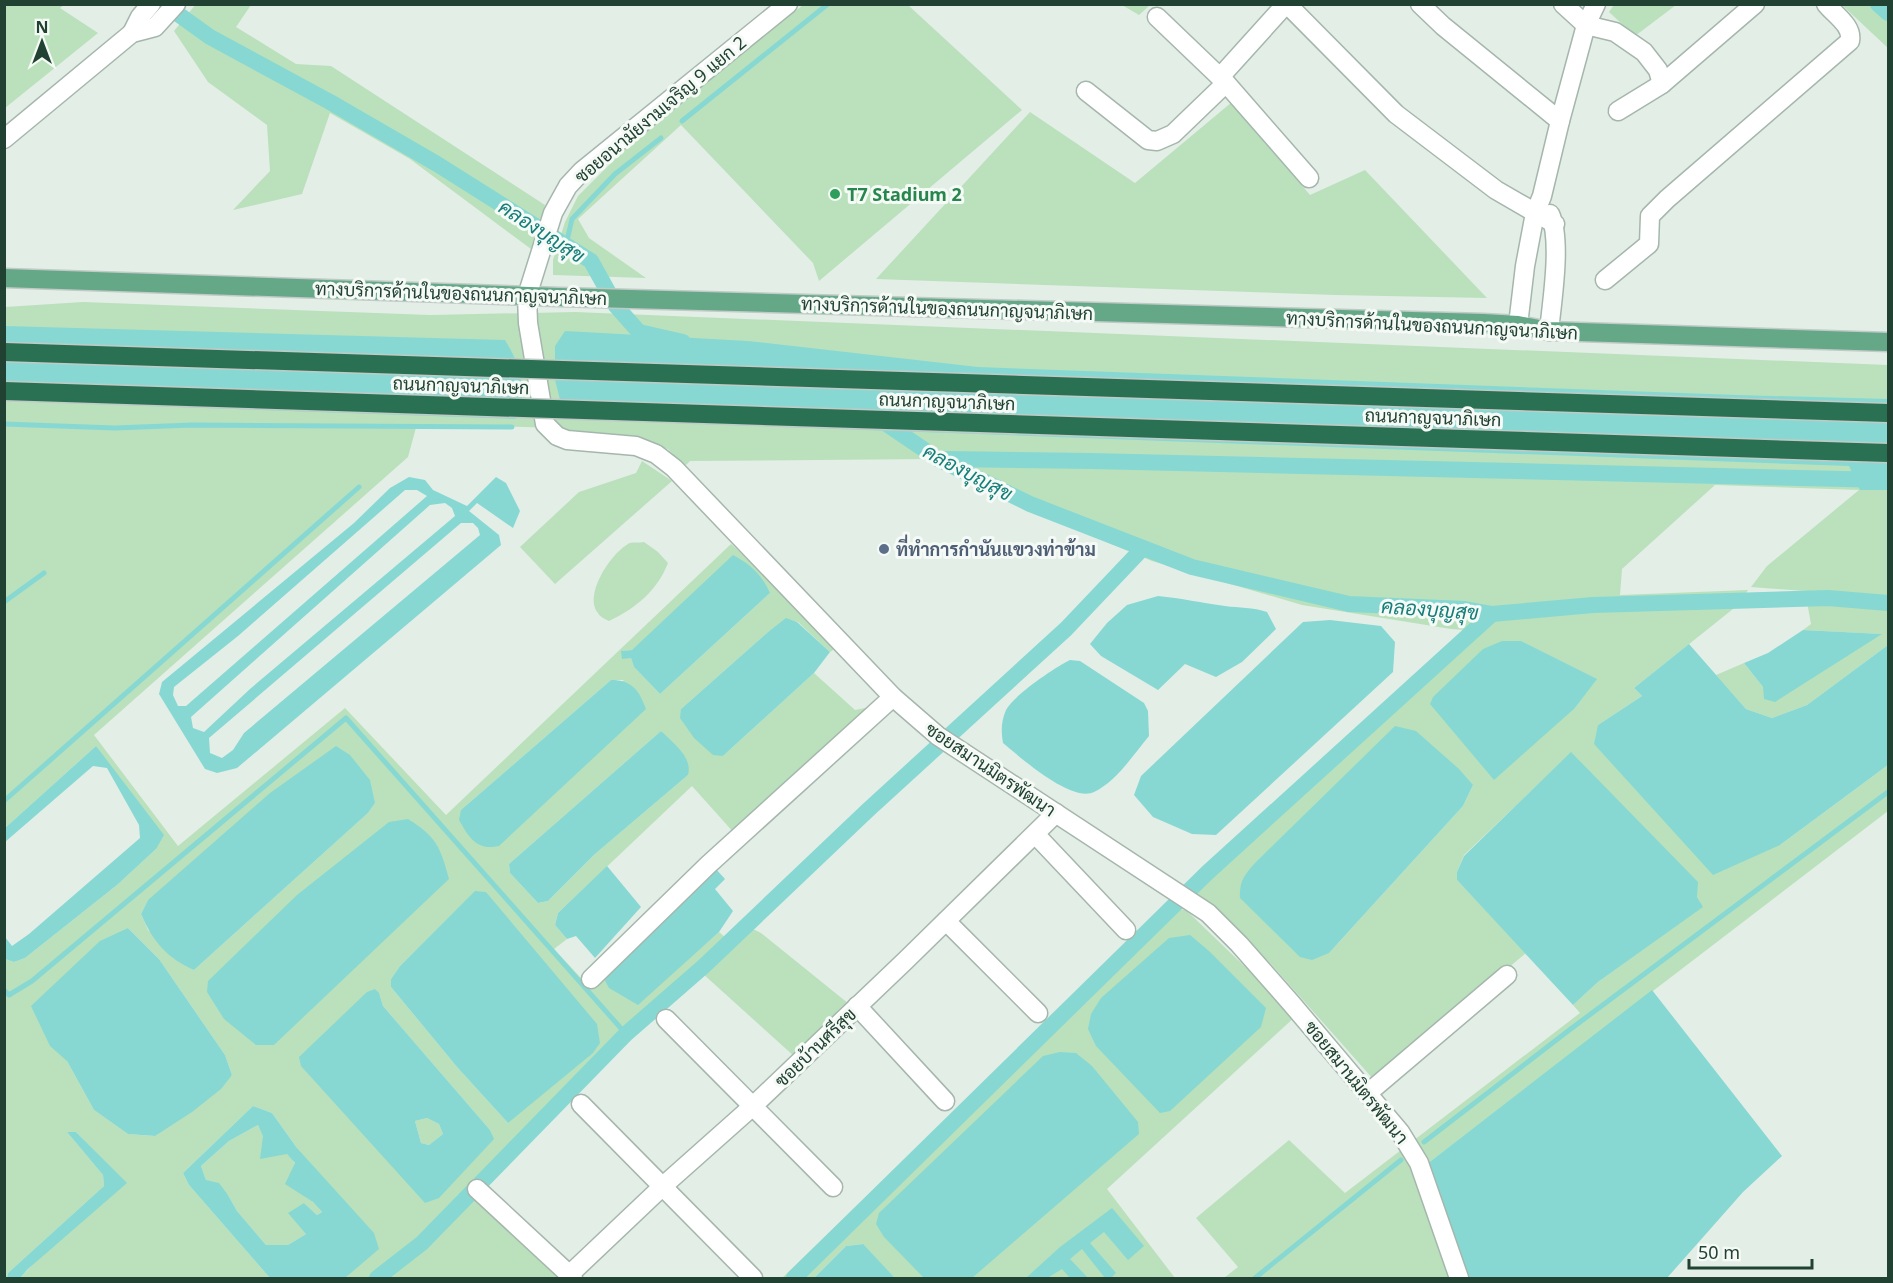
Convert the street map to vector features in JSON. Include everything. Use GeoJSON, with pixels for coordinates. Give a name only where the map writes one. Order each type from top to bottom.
{"type":"FeatureCollection","features":[{"type":"Feature","properties":{"kind":"highway","name":"ถนนกาญจนาภิเษก"},"geometry":{"type":"LineString","coordinates":[[4,352],[1888,413]]}},
{"type":"Feature","properties":{"kind":"highway","name":"ถนนกาญจนาภิเษก"},"geometry":{"type":"LineString","coordinates":[[4,391],[1888,453]]}},
{"type":"Feature","properties":{"kind":"main road","name":"ทางบริการด้านในของถนนกาญจนาภิเษก"},"geometry":{"type":"LineString","coordinates":[[4,278],[1518,325],[1549,331],[1888,342]]}},
{"type":"Feature","properties":{"kind":"street"},"geometry":{"type":"LineString","coordinates":[[4,139],[144,20],[176,4]]}},
{"type":"Feature","properties":{"kind":"street","name":"ซอยอนามัยงามเจริญ 9 แยก 2"},"geometry":{"type":"LineString","coordinates":[[527,296],[553,213],[568,186],[582,171],[788,4]]}},
{"type":"Feature","properties":{"kind":"street"},"geometry":{"type":"LineString","coordinates":[[1086,91],[1148,140],[1157,141],[1173,134],[1223,80],[1286,4],[1396,114],[1496,190],[1555,224]]}},
{"type":"Feature","properties":{"kind":"street"},"geometry":{"type":"LineString","coordinates":[[1420,4],[1443,26],[1560,121]]}},
{"type":"Feature","properties":{"kind":"street"},"geometry":{"type":"LineString","coordinates":[[1563,4],[1586,25],[1615,32],[1644,52],[1658,70],[1662,84]]}},
{"type":"Feature","properties":{"kind":"street"},"geometry":{"type":"LineString","coordinates":[[1518,325],[1525,266],[1535,213],[1542,196],[1586,25],[1596,4]]}},
{"type":"Feature","properties":{"kind":"street"},"geometry":{"type":"LineString","coordinates":[[1618,111],[1662,84],[1755,4]]}},
{"type":"Feature","properties":{"kind":"street"},"geometry":{"type":"LineString","coordinates":[[1605,280],[1649,244],[1650,216],[1667,199],[1850,41],[1849,28],[1826,4]]}},
{"type":"Feature","properties":{"kind":"street"},"geometry":{"type":"LineString","coordinates":[[1157,16],[1223,80],[1309,178]]}},
{"type":"Feature","properties":{"kind":"street"},"geometry":{"type":"LineString","coordinates":[[1542,196],[1555,224],[1555,269],[1549,331]]}},
{"type":"Feature","properties":{"kind":"street","name":"ซอยสมานมิตรพัฒนา"},"geometry":{"type":"LineString","coordinates":[[527,296],[528,323],[545,424],[549,430],[567,440],[636,446],[656,454],[675,468],[893,698],[943,740],[1208,913],[1291,1003],[1401,1132],[1419,1163],[1459,1278]]}},
{"type":"Feature","properties":{"kind":"street"},"geometry":{"type":"LineString","coordinates":[[591,979],[708,865],[893,698]]}},
{"type":"Feature","properties":{"kind":"street","name":"ซอยบ้านศรีสุข"},"geometry":{"type":"LineString","coordinates":[[571,1277],[663,1186],[753,1106],[1056,813]]}},
{"type":"Feature","properties":{"kind":"street"},"geometry":{"type":"LineString","coordinates":[[1035,834],[1126,930]]}},
{"type":"Feature","properties":{"kind":"street"},"geometry":{"type":"LineString","coordinates":[[946,921],[1038,1013]]}},
{"type":"Feature","properties":{"kind":"street"},"geometry":{"type":"LineString","coordinates":[[1368,1093],[1507,975]]}},
{"type":"Feature","properties":{"kind":"street"},"geometry":{"type":"LineString","coordinates":[[857,1006],[945,1101]]}},
{"type":"Feature","properties":{"kind":"street"},"geometry":{"type":"LineString","coordinates":[[666,1019],[833,1187]]}},
{"type":"Feature","properties":{"kind":"street"},"geometry":{"type":"LineString","coordinates":[[581,1104],[753,1278]]}},
{"type":"Feature","properties":{"kind":"street"},"geometry":{"type":"LineString","coordinates":[[477,1189],[571,1277]]}},
{"type":"Feature","properties":{"kind":"green space"},"geometry":{"type":"Polygon","coordinates":[[[5,4],[64,5],[60,8],[98,33],[5,108],[5,4]]]}},
{"type":"Feature","properties":{"kind":"green space"},"geometry":{"type":"Polygon","coordinates":[[[196,4],[251,5],[236,27],[296,64],[331,66],[545,205],[531,249],[410,159],[330,113],[302,194],[233,210],[270,171],[267,125],[208,82],[174,31],[196,4]]]}},
{"type":"Feature","properties":{"kind":"green space","name":"T7 Stadium 2"},"geometry":{"type":"Polygon","coordinates":[[[803,5],[908,5],[1022,110],[819,281],[813,263],[681,125],[578,219],[589,238],[646,278],[553,275],[553,260],[565,222],[578,196],[632,142],[803,5]]]}},
{"type":"Feature","properties":{"kind":"green space"},"geometry":{"type":"Polygon","coordinates":[[[1122,5],[1150,5],[1139,15],[1122,5]]]}},
{"type":"Feature","properties":{"kind":"green space"},"geometry":{"type":"Polygon","coordinates":[[[1614,5],[1676,5],[1635,36],[1609,12],[1614,5]]]}},
{"type":"Feature","properties":{"kind":"green space"},"geometry":{"type":"Polygon","coordinates":[[[1842,5],[1888,5],[1888,48],[1842,5]]]}},
{"type":"Feature","properties":{"kind":"green space"},"geometry":{"type":"Polygon","coordinates":[[[1232,102],[1310,195],[1365,170],[1487,298],[876,279],[1030,112],[1135,183],[1232,102]]]}},
{"type":"Feature","properties":{"kind":"green space"},"geometry":{"type":"Polygon","coordinates":[[[83,302],[430,315],[575,312],[1888,365],[1888,645],[1807,705],[1772,718],[1746,709],[1716,675],[1744,663],[1763,687],[1880,634],[1803,630],[1811,624],[1805,591],[1751,587],[1767,566],[1859,490],[1715,485],[1622,569],[1620,595],[1748,590],[1738,605],[1634,688],[1642,696],[1598,725],[1780,845],[1888,765],[1888,811],[1427,1164],[1451,1278],[1224,1278],[1238,1267],[1196,1218],[1289,1140],[1345,1193],[1580,1013],[1573,1005],[1598,982],[1702,907],[1697,897],[1571,753],[1464,855],[1457,872],[1457,880],[1526,953],[1374,1080],[1271,964],[1186,887],[1466,630],[1302,605],[1152,561],[1025,508],[930,459],[690,461],[684,467],[668,449],[636,442],[582,438],[558,428],[417,424],[408,457],[94,735],[178,846],[345,708],[446,815],[731,544],[758,568],[836,648],[830,652],[798,622],[786,619],[768,632],[681,709],[723,756],[814,673],[855,710],[876,706],[735,834],[692,786],[558,913],[555,925],[567,939],[554,949],[582,979],[680,966],[719,932],[733,944],[749,927],[761,933],[849,1004],[795,1057],[702,973],[465,1192],[559,1278],[345,1278],[355,1268],[297,1148],[272,1113],[253,1106],[183,1173],[189,1185],[270,1278],[20,1278],[118,1175],[76,1132],[67,1132],[103,1175],[104,1186],[5,1278],[5,959],[14,962],[25,958],[117,885],[156,849],[96,746],[5,828],[5,307],[83,302]],[[770,593],[632,650],[622,651],[631,658],[634,667],[660,694],[770,593]],[[1520,641],[1575,708],[1596,679],[1520,641]],[[611,680],[461,810],[624,680],[611,680]],[[661,731],[509,864],[510,873],[538,903],[548,901],[595,854],[688,775],[661,731]],[[1473,785],[1329,953],[1463,806],[1473,785]],[[375,803],[148,900],[141,914],[148,930],[194,970],[368,813],[375,803]],[[475,892],[400,966],[391,979],[391,987],[457,1067],[508,1123],[486,892],[475,892]],[[128,928],[67,1061],[94,1110],[128,1134],[155,1136],[232,1075],[225,1055],[159,959],[128,928]],[[379,993],[425,1203],[493,1139],[490,1130],[383,1006],[379,993]]]}},
{"type":"Feature","properties":{"kind":"green space"},"geometry":{"type":"Polygon","coordinates":[[[642,461],[672,481],[555,584],[520,547],[579,492],[636,473],[642,461]]]}},
{"type":"Feature","properties":{"kind":"green space"},"geometry":{"type":"Polygon","coordinates":[[[644,542],[668,563],[658,582],[644,598],[609,621],[600,616],[594,605],[597,585],[615,555],[630,543],[644,542]]]}},
{"type":"Feature","properties":{"kind":"green space"},"geometry":{"type":"Polygon","coordinates":[[[1166,907],[1186,910],[1296,1016],[1107,1189],[1175,1278],[895,1278],[862,1244],[846,1246],[814,1278],[782,1278],[1166,907]]]}},
{"type":"Feature","properties":{"kind":"green space"},"geometry":{"type":"Polygon","coordinates":[[[427,1118],[439,1124],[443,1134],[429,1145],[421,1143],[415,1121],[427,1118]]]}},
{"type":"Feature","properties":{"kind":"green space"},"geometry":{"type":"Polygon","coordinates":[[[258,1125],[266,1137],[294,1162],[303,1195],[322,1212],[317,1215],[304,1203],[306,1234],[288,1245],[266,1245],[237,1211],[228,1195],[206,1180],[201,1166],[229,1141],[258,1125]]]}},
{"type":"Feature","properties":{"kind":"water"},"geometry":{"type":"Polygon","coordinates":[[[5,326],[505,340],[520,375],[522,413],[515,419],[5,401],[5,326]]]}},
{"type":"Feature","properties":{"kind":"water"},"geometry":{"type":"Polygon","coordinates":[[[565,331],[748,341],[978,367],[1888,399],[1888,490],[1860,490],[1849,466],[565,419],[555,380],[555,346],[565,331]]]}},
{"type":"Feature","properties":{"kind":"water"},"geometry":{"type":"Polygon","coordinates":[[[409,477],[425,480],[433,490],[467,506],[496,477],[506,483],[520,511],[513,528],[477,503],[469,511],[499,535],[501,545],[237,768],[217,773],[205,769],[159,694],[162,682],[354,523],[390,488],[409,477]],[[405,490],[238,636],[174,687],[173,695],[178,706],[186,706],[427,496],[417,490],[405,490]],[[445,503],[430,505],[191,717],[193,728],[204,732],[250,689],[455,516],[452,508],[445,503]],[[461,523],[209,738],[210,753],[222,758],[233,750],[244,733],[480,535],[478,528],[473,523],[461,523]]]}},
{"type":"Feature","properties":{"kind":"water"},"geometry":{"type":"Polygon","coordinates":[[[733,555],[755,571],[764,581],[770,593],[660,694],[634,667],[631,658],[622,659],[621,651],[632,650],[733,555]]]}},
{"type":"Feature","properties":{"kind":"water"},"geometry":{"type":"Polygon","coordinates":[[[1158,596],[1262,610],[1267,612],[1276,629],[1242,662],[1216,677],[1185,664],[1158,690],[1101,656],[1090,644],[1107,623],[1127,605],[1158,596]]]}},
{"type":"Feature","properties":{"kind":"water"},"geometry":{"type":"Polygon","coordinates":[[[786,618],[797,622],[830,652],[814,673],[723,756],[713,755],[694,738],[680,718],[681,709],[786,618]]]}},
{"type":"Feature","properties":{"kind":"water"},"geometry":{"type":"Polygon","coordinates":[[[1330,620],[1381,626],[1395,642],[1393,672],[1216,835],[1192,834],[1153,817],[1134,795],[1141,776],[1303,622],[1330,620]]]}},
{"type":"Feature","properties":{"kind":"water"},"geometry":{"type":"Polygon","coordinates":[[[1803,630],[1882,634],[1775,702],[1764,699],[1763,687],[1744,663],[1768,653],[1803,630]]]}},
{"type":"Feature","properties":{"kind":"water"},"geometry":{"type":"Polygon","coordinates":[[[1502,641],[1521,641],[1597,679],[1575,708],[1494,780],[1430,704],[1433,697],[1483,649],[1502,641]]]}},
{"type":"Feature","properties":{"kind":"water"},"geometry":{"type":"Polygon","coordinates":[[[1689,644],[1746,709],[1772,718],[1807,705],[1888,645],[1888,765],[1780,845],[1713,875],[1594,744],[1598,725],[1642,696],[1634,688],[1689,644]]]}},
{"type":"Feature","properties":{"kind":"water"},"geometry":{"type":"Polygon","coordinates":[[[1070,660],[1080,661],[1144,703],[1148,711],[1149,736],[1110,781],[1094,792],[1084,794],[1072,791],[1046,777],[1003,743],[1002,739],[1003,719],[1010,704],[1035,682],[1070,660]]]}},
{"type":"Feature","properties":{"kind":"water"},"geometry":{"type":"Polygon","coordinates":[[[611,680],[618,680],[634,687],[641,696],[646,709],[499,846],[484,846],[474,841],[459,820],[461,810],[611,680]]]}},
{"type":"Feature","properties":{"kind":"water"},"geometry":{"type":"Polygon","coordinates":[[[1395,726],[1416,731],[1459,769],[1473,785],[1463,806],[1329,953],[1312,960],[1300,957],[1240,898],[1243,879],[1255,863],[1395,726]]]}},
{"type":"Feature","properties":{"kind":"water"},"geometry":{"type":"Polygon","coordinates":[[[661,731],[685,756],[689,768],[688,775],[595,854],[548,901],[538,903],[510,873],[509,864],[661,731]]]}},
{"type":"Feature","properties":{"kind":"water"},"geometry":{"type":"Polygon","coordinates":[[[96,746],[164,835],[156,849],[117,885],[25,958],[14,962],[5,959],[5,937],[12,946],[29,934],[140,838],[139,825],[107,768],[93,766],[5,842],[5,828],[96,746]]]}},
{"type":"Feature","properties":{"kind":"water"},"geometry":{"type":"Polygon","coordinates":[[[336,746],[350,755],[370,780],[375,803],[368,813],[194,970],[176,960],[156,941],[141,914],[148,900],[270,793],[336,746]]]}},
{"type":"Feature","properties":{"kind":"water"},"geometry":{"type":"Polygon","coordinates":[[[1571,752],[1698,882],[1697,897],[1703,907],[1598,982],[1573,1005],[1457,880],[1457,872],[1464,856],[1571,752]]]}},
{"type":"Feature","properties":{"kind":"water"},"geometry":{"type":"Polygon","coordinates":[[[408,819],[425,831],[436,844],[449,879],[274,1045],[256,1045],[224,1019],[207,992],[208,981],[297,895],[389,822],[408,819]]]}},
{"type":"Feature","properties":{"kind":"water"},"geometry":{"type":"Polygon","coordinates":[[[607,866],[641,907],[595,958],[576,936],[567,939],[555,925],[558,913],[607,866]]]}},
{"type":"Feature","properties":{"kind":"water"},"geometry":{"type":"Polygon","coordinates":[[[714,867],[725,879],[715,889],[733,911],[719,932],[638,1005],[609,988],[602,975],[714,867]]]}},
{"type":"Feature","properties":{"kind":"water"},"geometry":{"type":"Polygon","coordinates":[[[475,891],[486,892],[597,1024],[600,1043],[593,1053],[508,1123],[457,1067],[391,987],[391,979],[400,966],[475,891]]]}},
{"type":"Feature","properties":{"kind":"water"},"geometry":{"type":"Polygon","coordinates":[[[128,928],[159,959],[225,1055],[232,1075],[221,1089],[192,1112],[155,1136],[128,1134],[94,1110],[67,1061],[50,1046],[31,1006],[100,941],[128,928]]]}},
{"type":"Feature","properties":{"kind":"water"},"geometry":{"type":"Polygon","coordinates":[[[1190,935],[1266,1008],[1261,1027],[1170,1111],[1160,1113],[1096,1046],[1088,1029],[1091,1014],[1101,998],[1169,938],[1190,935]]]}},
{"type":"Feature","properties":{"kind":"water"},"geometry":{"type":"Polygon","coordinates":[[[375,989],[379,993],[383,1006],[490,1130],[494,1139],[439,1198],[425,1203],[301,1066],[299,1057],[367,992],[375,989]],[[427,1118],[415,1121],[421,1143],[429,1145],[443,1134],[439,1124],[427,1118]]]}},
{"type":"Feature","properties":{"kind":"water"},"geometry":{"type":"Polygon","coordinates":[[[1652,990],[1782,1156],[1743,1192],[1667,1278],[1467,1278],[1427,1164],[1652,990]]]}},
{"type":"Feature","properties":{"kind":"water"},"geometry":{"type":"Polygon","coordinates":[[[1060,1052],[1076,1053],[1092,1066],[1138,1122],[1139,1134],[972,1278],[924,1278],[884,1237],[876,1224],[879,1213],[1043,1056],[1060,1052]]]}},
{"type":"Feature","properties":{"kind":"water"},"geometry":{"type":"Polygon","coordinates":[[[253,1106],[272,1113],[297,1148],[374,1233],[379,1249],[345,1278],[270,1278],[189,1185],[183,1173],[253,1106]],[[258,1125],[229,1141],[201,1166],[206,1180],[219,1183],[237,1211],[266,1245],[288,1245],[306,1234],[288,1213],[304,1203],[317,1215],[322,1212],[313,1202],[285,1184],[295,1163],[287,1154],[260,1159],[263,1136],[258,1125]]]}},
{"type":"Feature","properties":{"kind":"water"},"geometry":{"type":"Polygon","coordinates":[[[67,1132],[76,1132],[127,1183],[20,1278],[7,1278],[8,1273],[104,1186],[103,1175],[67,1132]]]}},
{"type":"Feature","properties":{"kind":"water"},"geometry":{"type":"Polygon","coordinates":[[[1112,1208],[1144,1246],[1128,1260],[1104,1232],[1090,1243],[1116,1273],[1111,1278],[1105,1278],[1082,1249],[1070,1259],[1088,1278],[1070,1278],[1062,1269],[1050,1278],[1026,1278],[1060,1247],[1112,1208]]]}},
{"type":"Feature","properties":{"kind":"water"},"geometry":{"type":"Polygon","coordinates":[[[863,1244],[895,1278],[814,1278],[846,1246],[863,1244]]]}},
{"type":"Feature","properties":{"kind":"waterway","name":"คลองบุญสุข"},"geometry":{"type":"LineString","coordinates":[[164,4],[210,37],[330,102],[437,164],[591,261],[616,306],[639,332],[683,342]]}},
{"type":"Feature","properties":{"kind":"waterway"},"geometry":{"type":"LineString","coordinates":[[682,121],[828,4]]}},
{"type":"Feature","properties":{"kind":"waterway"},"geometry":{"type":"LineString","coordinates":[[1878,4],[1888,13]]}},
{"type":"Feature","properties":{"kind":"waterway"},"geometry":{"type":"LineString","coordinates":[[566,245],[572,219],[615,174],[661,138]]}},
{"type":"Feature","properties":{"kind":"waterway","name":"คลองบุญสุข"},"geometry":{"type":"LineString","coordinates":[[879,419],[938,459],[1030,504],[1192,567],[1349,604],[1465,609],[1492,614],[1593,605],[1828,598],[1888,603]]}},
{"type":"Feature","properties":{"kind":"waterway"},"geometry":{"type":"LineString","coordinates":[[4,424],[115,428],[192,425],[512,427]]}},
{"type":"Feature","properties":{"kind":"waterway"},"geometry":{"type":"LineString","coordinates":[[945,459],[1888,480]]}},
{"type":"Feature","properties":{"kind":"waterway"},"geometry":{"type":"LineString","coordinates":[[4,801],[359,487]]}},
{"type":"Feature","properties":{"kind":"waterway"},"geometry":{"type":"LineString","coordinates":[[377,1278],[422,1243],[626,1034],[704,966],[868,810],[1066,629],[1143,548]]}},
{"type":"Feature","properties":{"kind":"waterway"},"geometry":{"type":"LineString","coordinates":[[4,602],[44,573]]}},
{"type":"Feature","properties":{"kind":"waterway"},"geometry":{"type":"LineString","coordinates":[[794,1278],[1207,873],[1492,614]]}},
{"type":"Feature","properties":{"kind":"waterway"},"geometry":{"type":"LineString","coordinates":[[4,990],[9,995],[32,981],[346,718],[626,1034]]}},
{"type":"Feature","properties":{"kind":"waterway"},"geometry":{"type":"LineString","coordinates":[[1424,1142],[1568,1031],[1888,792]]}},
{"type":"Feature","properties":{"kind":"waterway"},"geometry":{"type":"LineString","coordinates":[[1255,1278],[1401,1160]]}},
{"type":"Feature","properties":{"kind":"place","name":"T7 Stadium 2"},"geometry":{"type":"Point","coordinates":[835,194]}},
{"type":"Feature","properties":{"kind":"place","name":"ที่ทำการกำนันแขวงท่าข้าม"},"geometry":{"type":"Point","coordinates":[884,549]}}]}
